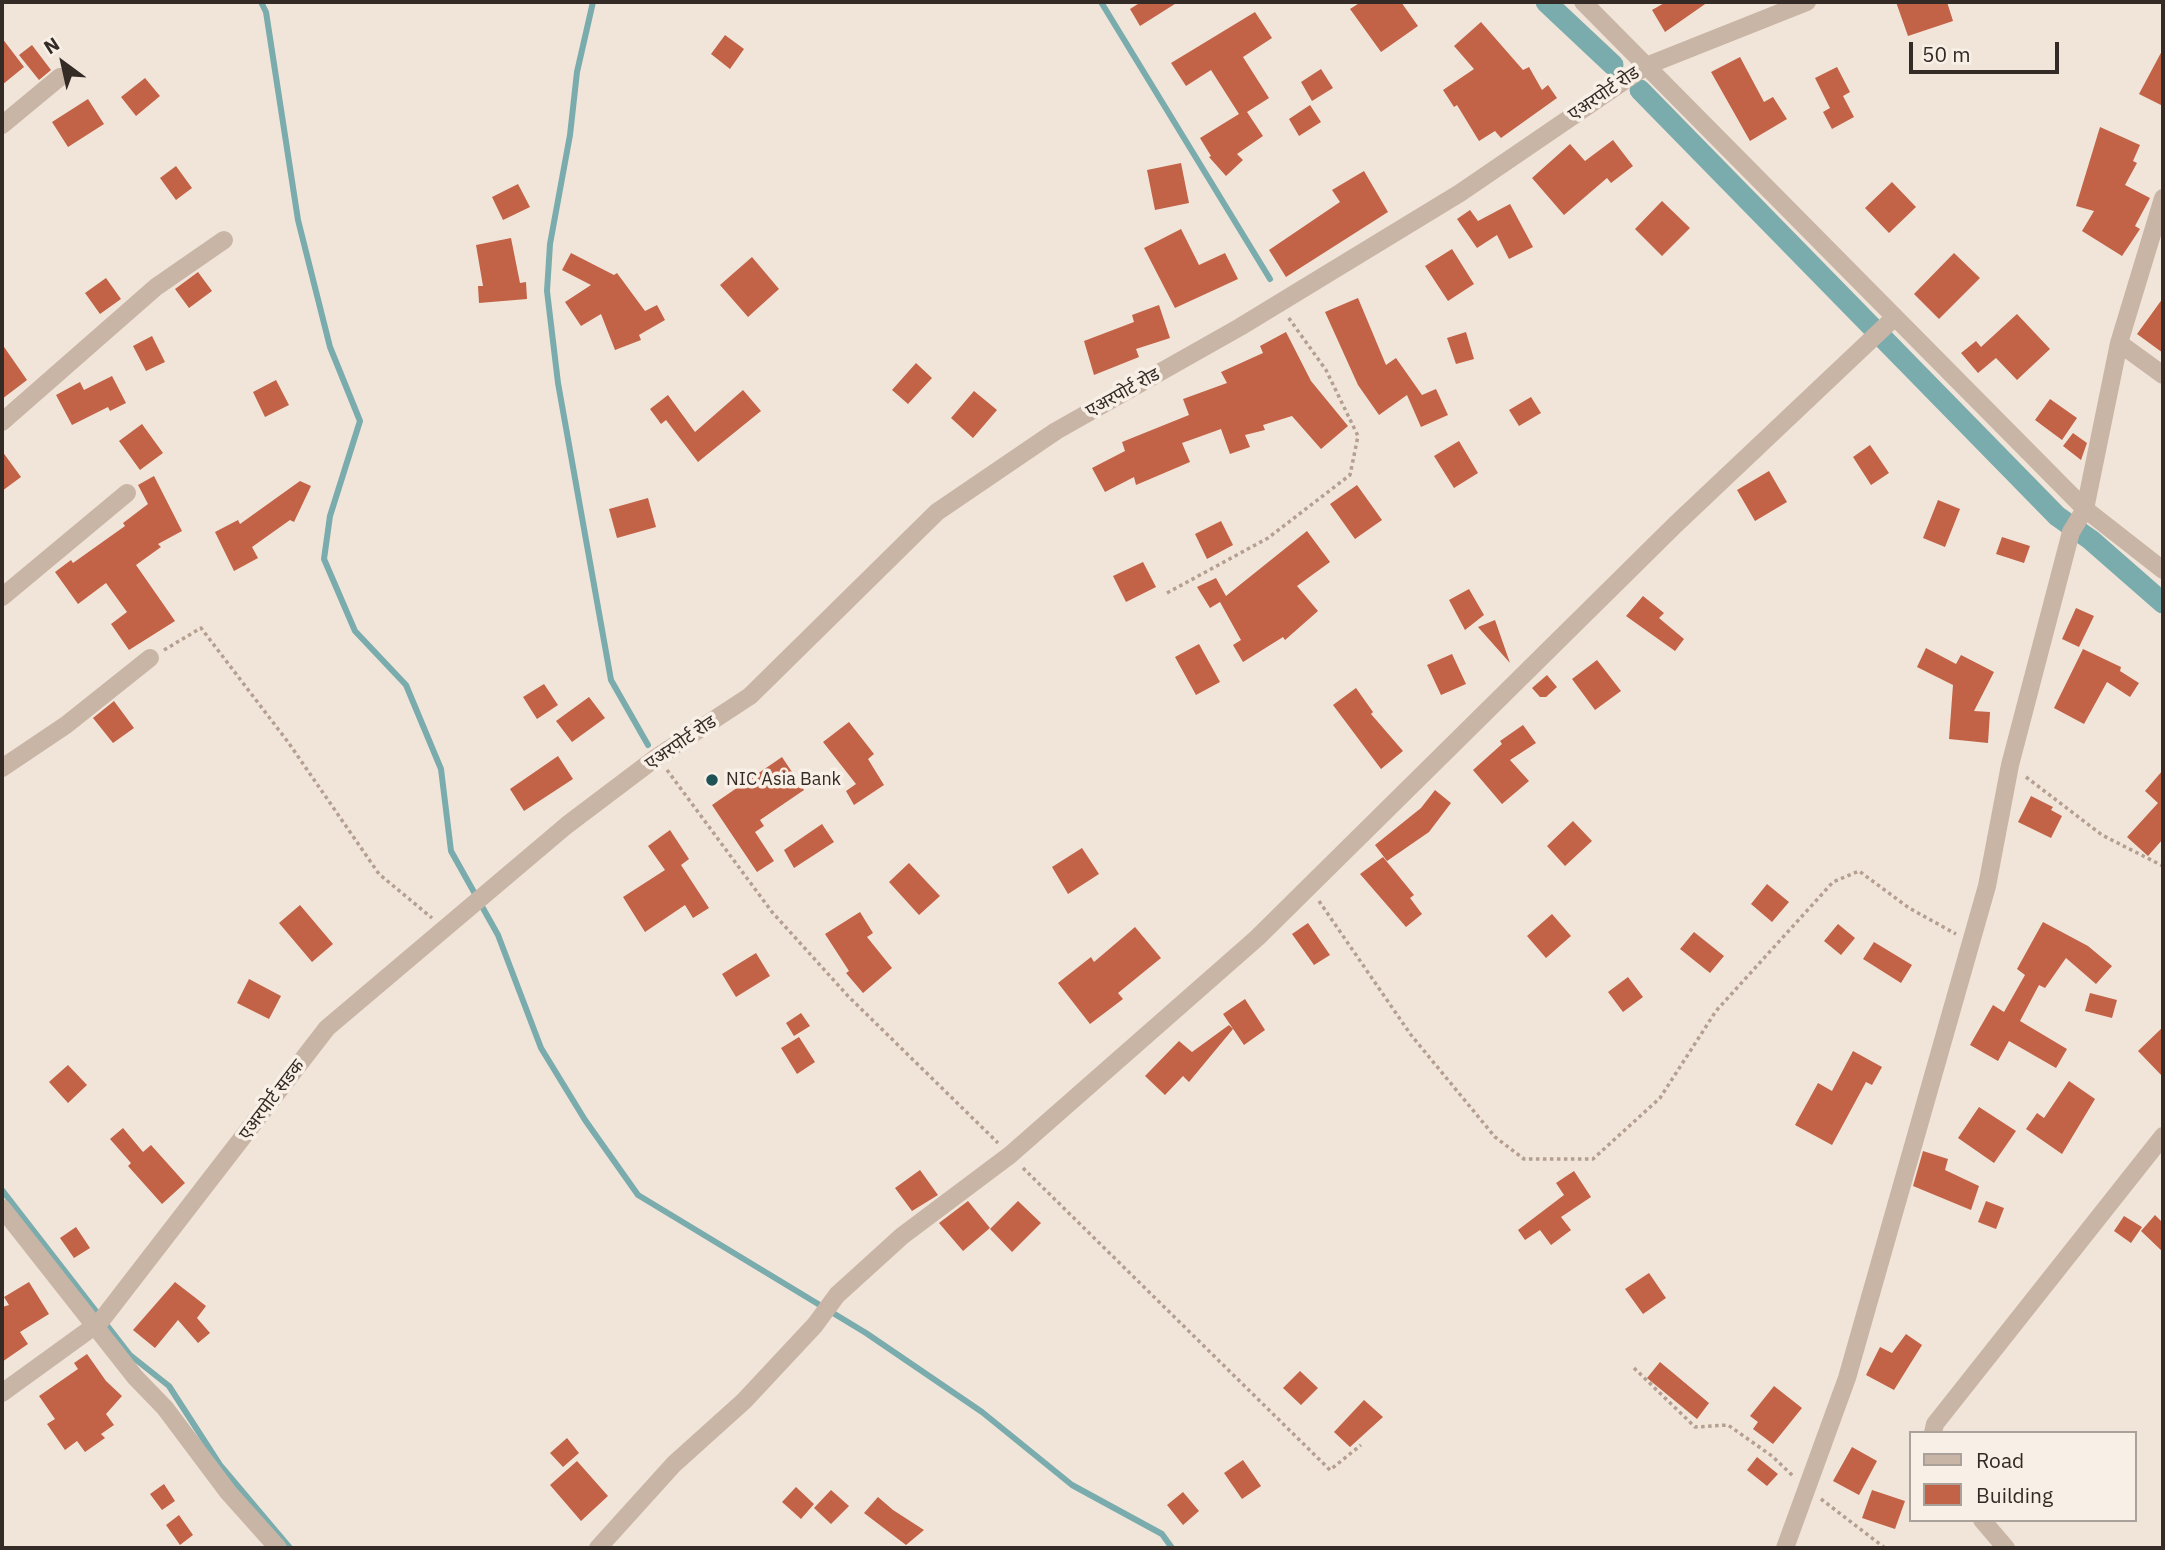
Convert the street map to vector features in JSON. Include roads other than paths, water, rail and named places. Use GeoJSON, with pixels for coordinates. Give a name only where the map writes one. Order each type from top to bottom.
{"type":"FeatureCollection","features":[{"type":"Feature","properties":{"kind":"street"},"geometry":{"type":"LineString","coordinates":[[1583,2],[2079,520],[2163,570]]}},
{"type":"Feature","properties":{"kind":"street","name":"एअरपोर्ट रोड"},"geometry":{"type":"LineString","coordinates":[[452,923],[502,877],[657,757],[750,696],[937,512],[1056,431],[1279,303],[1461,192],[1646,66],[1807,2]]}},
{"type":"Feature","properties":{"kind":"street"},"geometry":{"type":"LineString","coordinates":[[2,125],[60,77]]}},
{"type":"Feature","properties":{"kind":"street"},"geometry":{"type":"LineString","coordinates":[[1785,1548],[1847,1378],[1987,886],[2010,765],[2079,520],[2119,343],[2163,198]]}},
{"type":"Feature","properties":{"kind":"street"},"geometry":{"type":"LineString","coordinates":[[2,422],[156,287],[224,240]]}},
{"type":"Feature","properties":{"kind":"street"},"geometry":{"type":"LineString","coordinates":[[598,1548],[674,1464],[744,1401],[815,1325],[837,1295],[902,1236],[1010,1154],[1257,938],[1675,525],[1891,321]]}},
{"type":"Feature","properties":{"kind":"street"},"geometry":{"type":"LineString","coordinates":[[2119,343],[2163,375]]}},
{"type":"Feature","properties":{"kind":"street"},"geometry":{"type":"LineString","coordinates":[[2,597],[127,493]]}},
{"type":"Feature","properties":{"kind":"street"},"geometry":{"type":"LineString","coordinates":[[2,768],[58,730],[150,658]]}},
{"type":"Feature","properties":{"kind":"street","name":"एअरपोर्ट सडक"},"geometry":{"type":"LineString","coordinates":[[98,1324],[327,1028],[452,923]]}},
{"type":"Feature","properties":{"kind":"street"},"geometry":{"type":"LineString","coordinates":[[1933,1431],[1935,1424],[2163,1136]]}},
{"type":"Feature","properties":{"kind":"street"},"geometry":{"type":"LineString","coordinates":[[2,1208],[98,1324],[135,1377],[165,1408],[228,1492],[278,1548]]}},
{"type":"Feature","properties":{"kind":"street"},"geometry":{"type":"LineString","coordinates":[[2,1393],[98,1324]]}},
{"type":"Feature","properties":{"kind":"street"},"geometry":{"type":"LineString","coordinates":[[1984,1522],[2006,1548]]}},
{"type":"Feature","properties":{"kind":"waterway"},"geometry":{"type":"LineString","coordinates":[[261,2],[266,12],[298,220],[330,347],[360,421],[330,516],[324,559],[355,631],[406,685],[441,769],[451,851],[498,935],[541,1048],[585,1120],[638,1195],[866,1333],[982,1412],[1072,1485],[1162,1534],[1172,1548]]}},
{"type":"Feature","properties":{"kind":"waterway"},"geometry":{"type":"LineString","coordinates":[[593,2],[577,72],[570,135],[550,244],[547,291],[558,383],[611,680],[648,745]]}},
{"type":"Feature","properties":{"kind":"waterway"},"geometry":{"type":"LineString","coordinates":[[1101,2],[1270,279]]}},
{"type":"Feature","properties":{"kind":"waterway"},"geometry":{"type":"LineString","coordinates":[[1546,2],[1613,65]]}},
{"type":"Feature","properties":{"kind":"waterway"},"geometry":{"type":"LineString","coordinates":[[1640,90],[2057,516],[2091,540],[2163,603]]}},
{"type":"Feature","properties":{"kind":"waterway"},"geometry":{"type":"LineString","coordinates":[[2,1190],[130,1355],[169,1386],[220,1465],[290,1548]]}},
{"type":"Feature","properties":{"kind":"place","name":"NIC Asia Bank"},"geometry":{"type":"Point","coordinates":[712,780]}}]}
